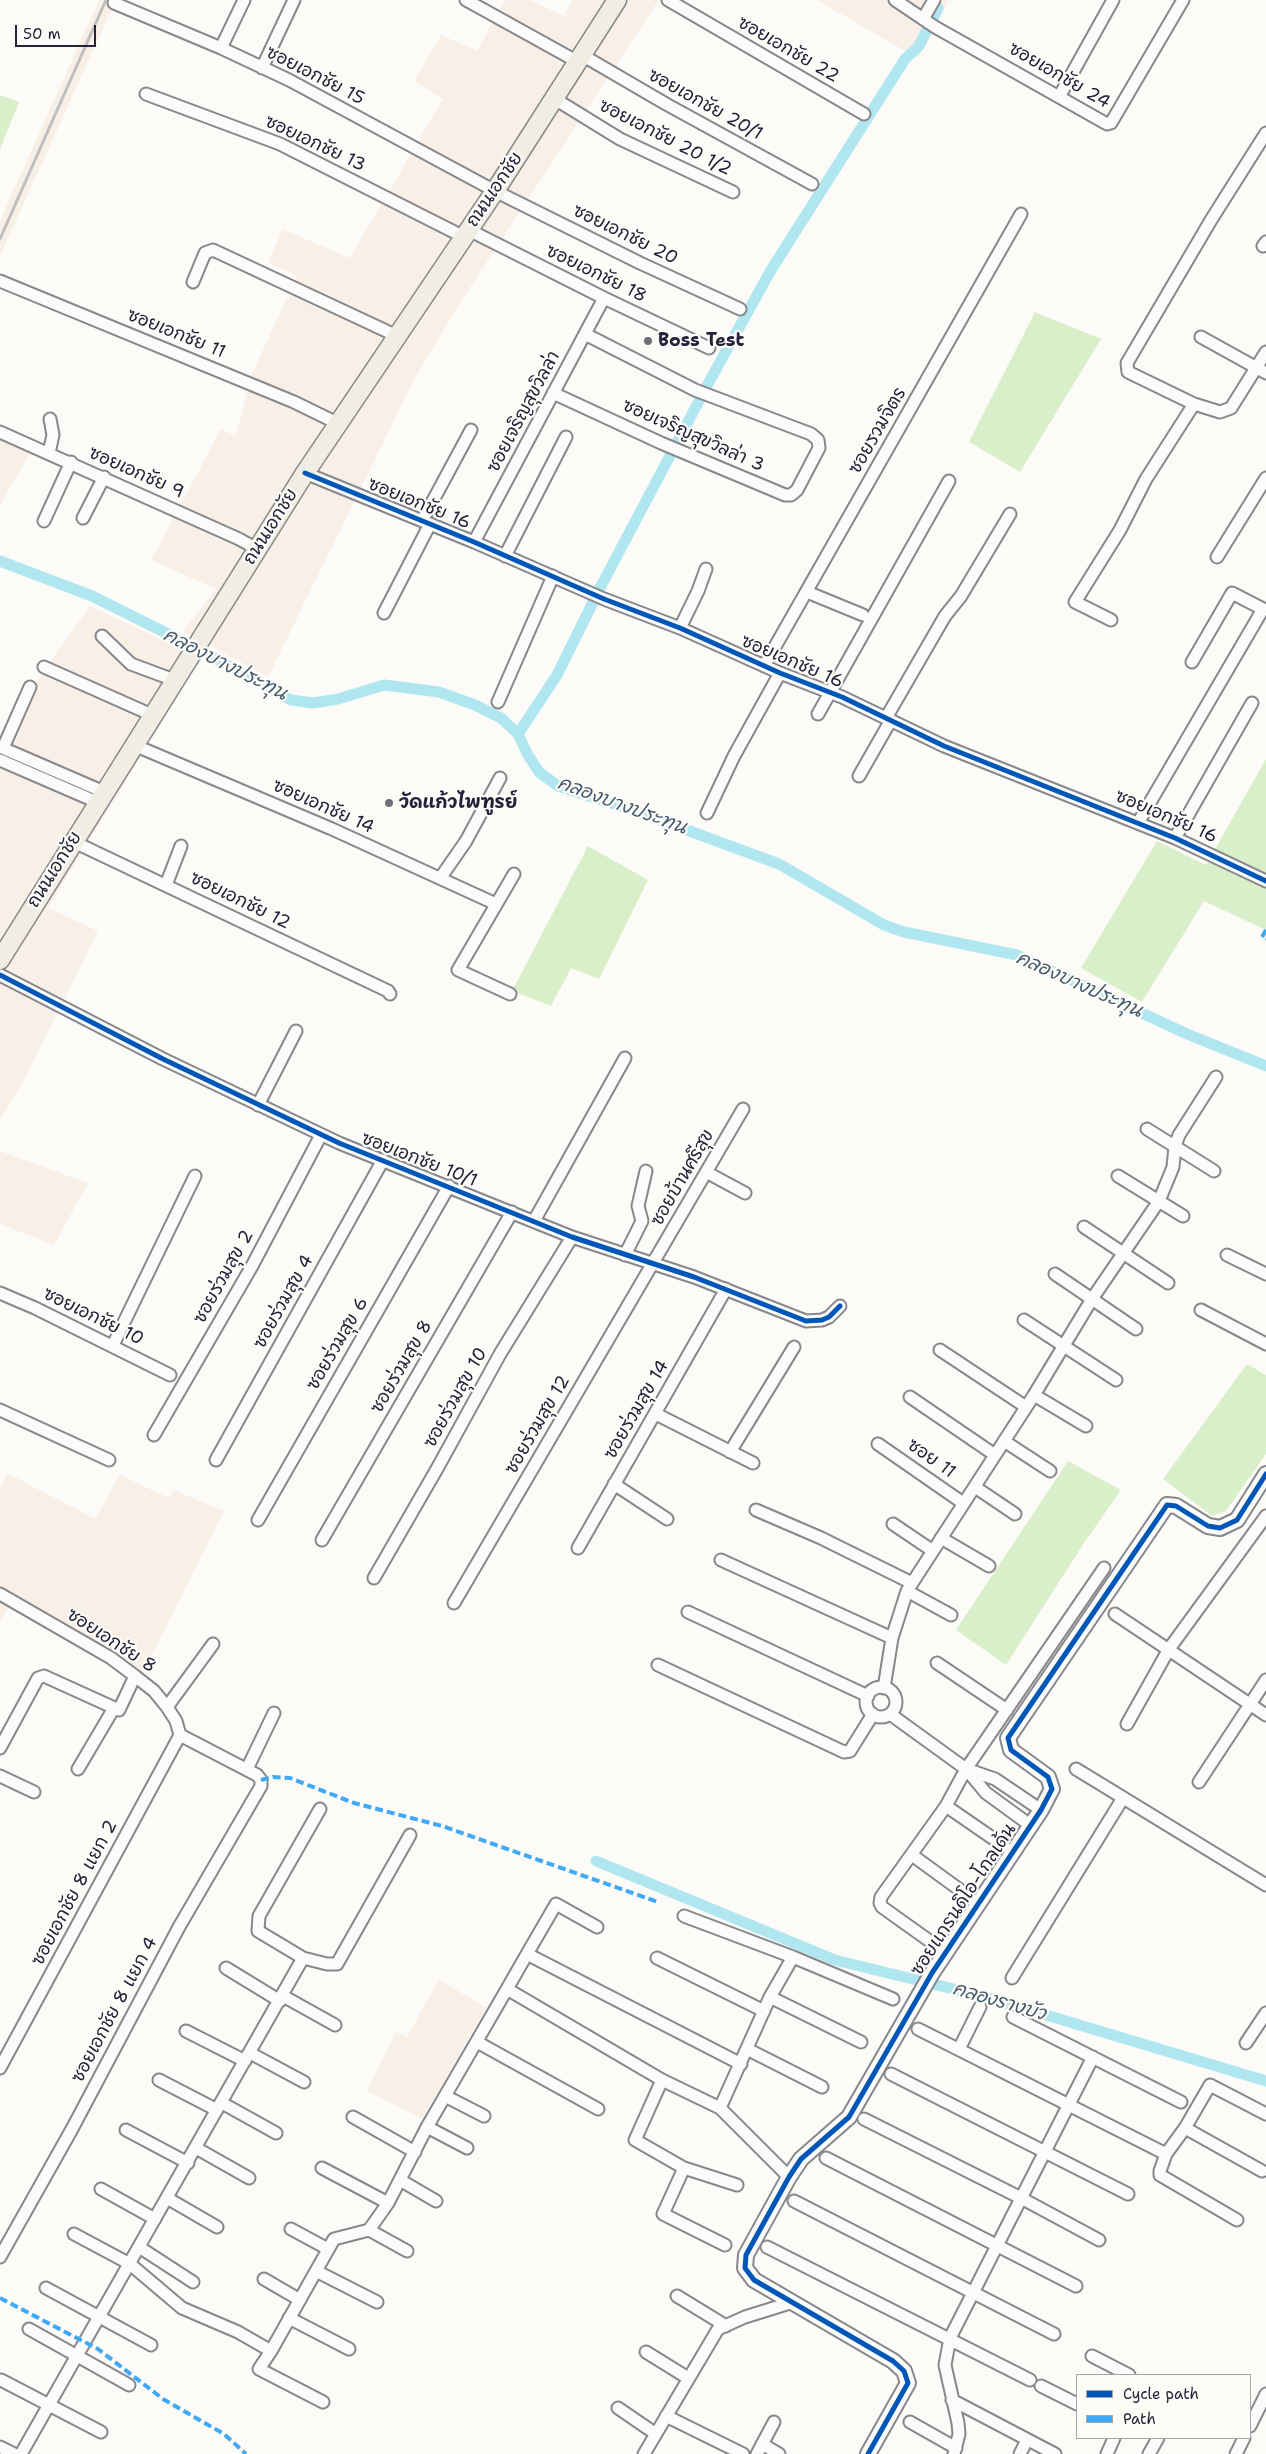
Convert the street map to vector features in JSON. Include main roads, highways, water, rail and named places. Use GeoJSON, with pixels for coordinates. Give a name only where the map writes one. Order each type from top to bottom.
{"type":"FeatureCollection","features":[{"type":"Feature","properties":{"kind":"main road","name":"ถนนเอกชัย"},"geometry":{"type":"LineString","coordinates":[[0,960],[100,797],[207,631],[256,549],[337,423],[555,99],[616,0]]}},
{"type":"Feature","properties":{"kind":"waterway"},"geometry":{"type":"LineString","coordinates":[[518,734],[557,675],[601,586],[709,382],[771,270],[905,59],[919,46],[938,8]]}},
{"type":"Feature","properties":{"kind":"waterway","name":"คลองบางประทุน"},"geometry":{"type":"LineString","coordinates":[[0,561],[92,596],[198,649],[291,700],[313,703],[338,699],[384,685],[439,692],[475,705],[501,718],[518,734],[539,772],[558,786],[630,809],[779,864],[884,925],[904,932],[1017,955],[1187,1034],[1266,1066]]}},
{"type":"Feature","properties":{"kind":"waterway","name":"คลองรางบัว"},"geometry":{"type":"LineString","coordinates":[[596,1861],[835,1960],[986,1997],[1266,2081]]}},
{"type":"Feature","properties":{"kind":"railway"},"geometry":{"type":"LineString","coordinates":[[0,239],[106,0]]}},
{"type":"Feature","properties":{"kind":"place","name":"Boss Test"},"geometry":{"type":"Point","coordinates":[648,341]}},
{"type":"Feature","properties":{"kind":"place","name":"วัดแก้วไพฑูรย์"},"geometry":{"type":"Point","coordinates":[389,803]}}]}
